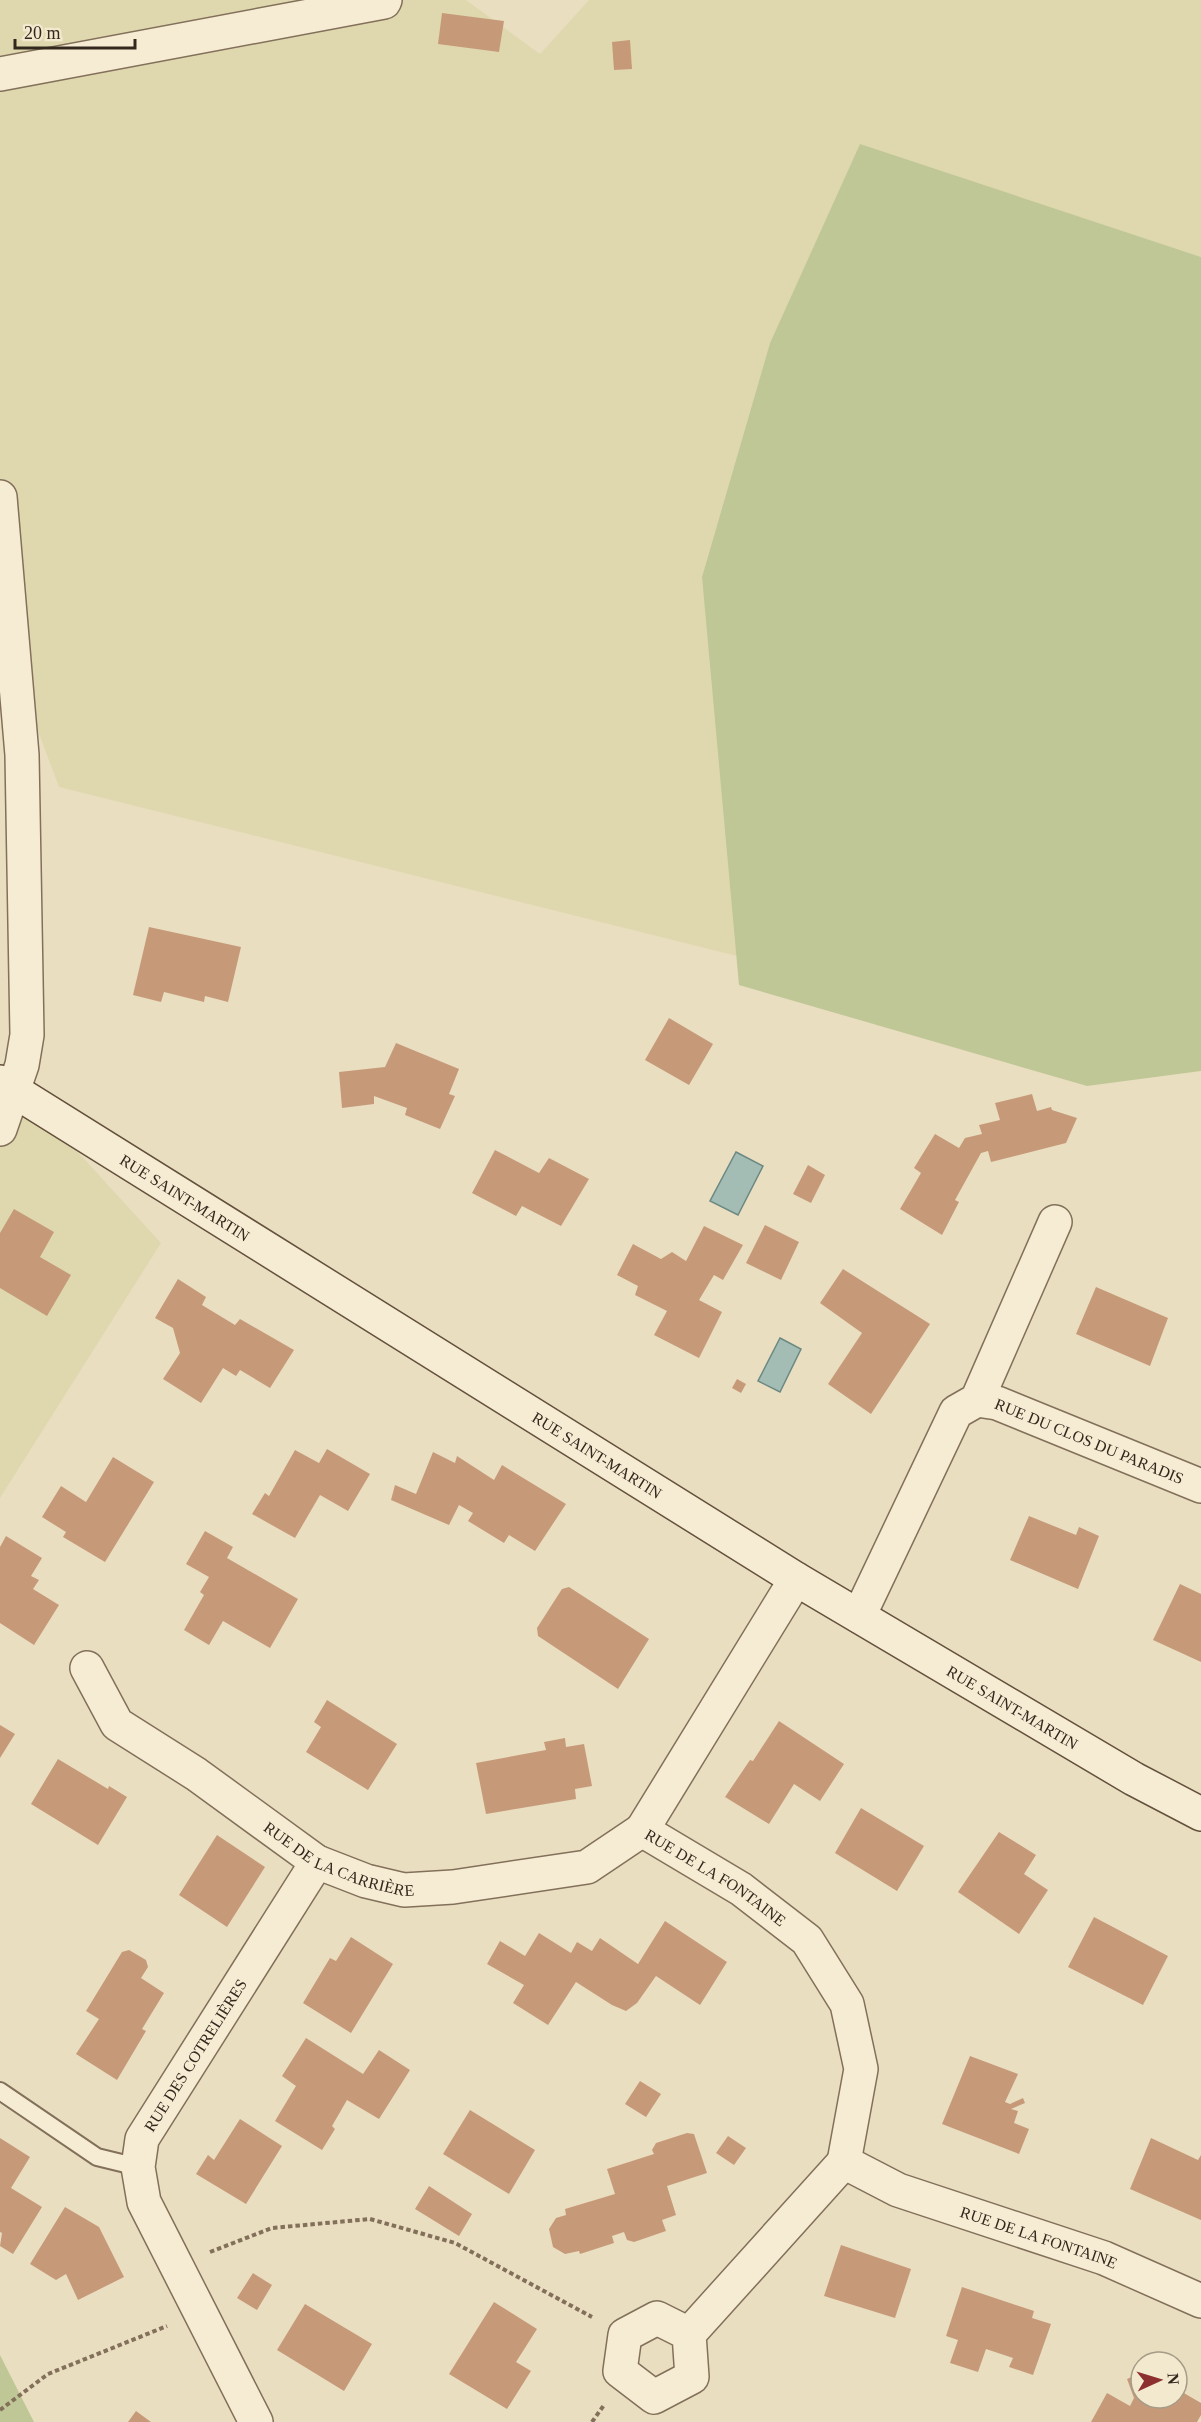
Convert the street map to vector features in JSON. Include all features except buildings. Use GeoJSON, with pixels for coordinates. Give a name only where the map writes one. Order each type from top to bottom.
{"type":"FeatureCollection","features":[{"type":"Feature","properties":{"kind":"street"},"geometry":{"type":"LineString","coordinates":[[0,74],[385,0]]}},
{"type":"Feature","properties":{"kind":"street"},"geometry":{"type":"LineString","coordinates":[[0,499],[22,767],[27,1035],[22,1065],[7,1085],[0,1129]]}},
{"type":"Feature","properties":{"kind":"street","name":"RUE SAINT-MARTIN"},"geometry":{"type":"LineString","coordinates":[[7,1085],[796,1580],[1134,1779],[1201,1814]]}},
{"type":"Feature","properties":{"kind":"street","name":"RUE DU CLOS DU PARADIS"},"geometry":{"type":"LineString","coordinates":[[859,1616],[956,1412],[977,1400],[1055,1222]]}},
{"type":"Feature","properties":{"kind":"street","name":"RUE DU CLOS DU PARADIS"},"geometry":{"type":"LineString","coordinates":[[977,1400],[997,1403],[1201,1486]]}},
{"type":"Feature","properties":{"kind":"street","name":"RUE DE LA FONTAINE"},"geometry":{"type":"LineString","coordinates":[[796,1580],[642,1830],[741,1889],[807,1940],[847,2004],[861,2069],[844,2162],[898,2190],[1104,2258],[1201,2301]]}},
{"type":"Feature","properties":{"kind":"street","name":"RUE DE LA CARRIÈRE"},"geometry":{"type":"LineString","coordinates":[[87,1668],[117,1724],[196,1774],[317,1862],[366,1881],[404,1890],[453,1887],[587,1867],[642,1830]]}},
{"type":"Feature","properties":{"kind":"street","name":"RUE DES COTRELIÈRES"},"geometry":{"type":"LineString","coordinates":[[256,2422],[144,2202],[138,2167],[142,2139],[317,1862]]}},
{"type":"Feature","properties":{"kind":"street"},"geometry":{"type":"LineString","coordinates":[[689,2334],[657,2318],[625,2335],[620,2371],[654,2397],[692,2377],[689,2334],[844,2162]]}},
{"type":"Feature","properties":{"kind":"lane"},"geometry":{"type":"LineString","coordinates":[[0,2091],[97,2157],[138,2167]]}},
{"type":"Feature","properties":{"kind":"path"},"geometry":{"type":"LineString","coordinates":[[176,2266],[272,2228],[370,2219],[455,2243],[625,2335]]}},
{"type":"Feature","properties":{"kind":"path"},"geometry":{"type":"LineString","coordinates":[[0,2410],[48,2374],[200,2313]]}},
{"type":"Feature","properties":{"kind":"shaded area"},"geometry":{"type":"Polygon","coordinates":[[[0,0],[466,0],[540,54],[589,0],[1201,0],[1201,257],[860,145],[770,343],[702,577],[745,958],[59,787],[0,630],[0,0]]]}},
{"type":"Feature","properties":{"kind":"shaded area"},"geometry":{"type":"Polygon","coordinates":[[[0,1067],[161,1243],[0,1498],[0,1067]]]}},
{"type":"Feature","properties":{"kind":"green space"},"geometry":{"type":"Polygon","coordinates":[[[860,144],[1201,257],[1201,1071],[1087,1086],[739,985],[702,577],[770,343],[860,144]]]}},
{"type":"Feature","properties":{"kind":"green space"},"geometry":{"type":"Polygon","coordinates":[[[0,2355],[34,2422],[0,2422],[0,2355]]]}},
{"type":"Feature","properties":{"kind":"water"},"geometry":{"type":"Polygon","coordinates":[[[736,1152],[763,1166],[738,1215],[710,1201],[736,1152]]]}},
{"type":"Feature","properties":{"kind":"water"},"geometry":{"type":"Polygon","coordinates":[[[780,1338],[801,1349],[780,1392],[758,1381],[780,1338]]]}}]}
